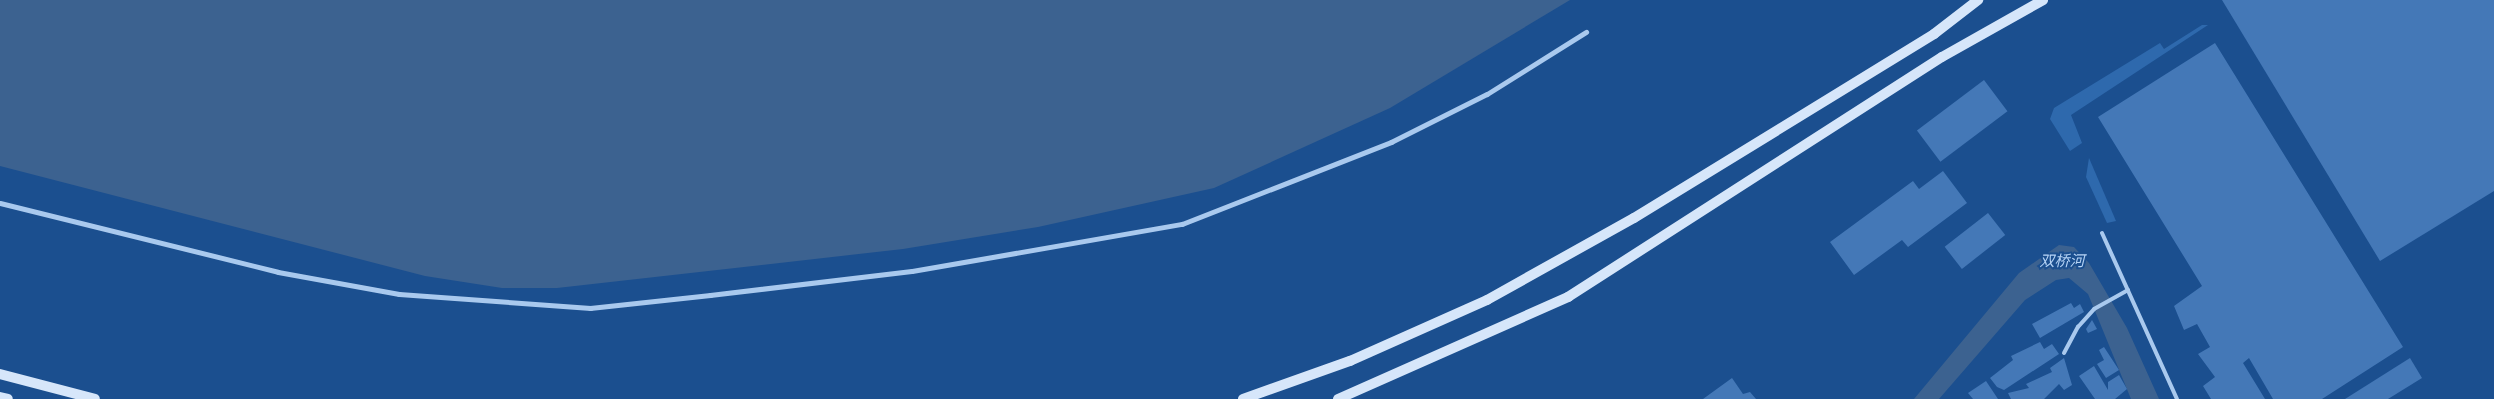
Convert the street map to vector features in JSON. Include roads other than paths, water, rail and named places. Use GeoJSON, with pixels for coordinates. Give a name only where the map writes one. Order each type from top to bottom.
{"type":"FeatureCollection","features":[{"type":"Feature","properties":{"kind":"street"},"geometry":{"type":"LineString","coordinates":[[1243,399],[1350,361],[1487,300],[1643,213],[1934,34],[1978,0]]}},
{"type":"Feature","properties":{"kind":"street"},"geometry":{"type":"LineString","coordinates":[[1338,399],[1568,297],[1942,56],[2043,0]]}},
{"type":"Feature","properties":{"kind":"street"},"geometry":{"type":"LineString","coordinates":[[0,203],[278,272],[399,294],[590,308],[710,296],[912,271],[1182,224],[1391,142],[1488,94],[1586,32]]}},
{"type":"Feature","properties":{"kind":"street"},"geometry":{"type":"LineString","coordinates":[[0,374],[95,399]]}},
{"type":"Feature","properties":{"kind":"street"},"geometry":{"type":"LineString","coordinates":[[0,397],[8,399]]}},
{"type":"Feature","properties":{"kind":"lane"},"geometry":{"type":"LineString","coordinates":[[2102,233],[2178,399]]}},
{"type":"Feature","properties":{"kind":"lane"},"geometry":{"type":"LineString","coordinates":[[2064,353],[2078,327],[2094,309],[2128,290]]}},
{"type":"Feature","properties":{"kind":"water"},"geometry":{"type":"Polygon","coordinates":[[[0,0],[1570,0],[1390,108],[1214,188],[1038,227],[903,249],[557,288],[502,288],[425,276],[0,166],[0,0]]]}},
{"type":"Feature","properties":{"kind":"water","name":"双桥河"},"geometry":{"type":"Polygon","coordinates":[[[2059,245],[2074,247],[2089,263],[2127,328],[2159,399],[2131,399],[2088,294],[2069,278],[2056,280],[2025,300],[1939,399],[1914,399],[2019,273],[2059,245]]]}}]}
